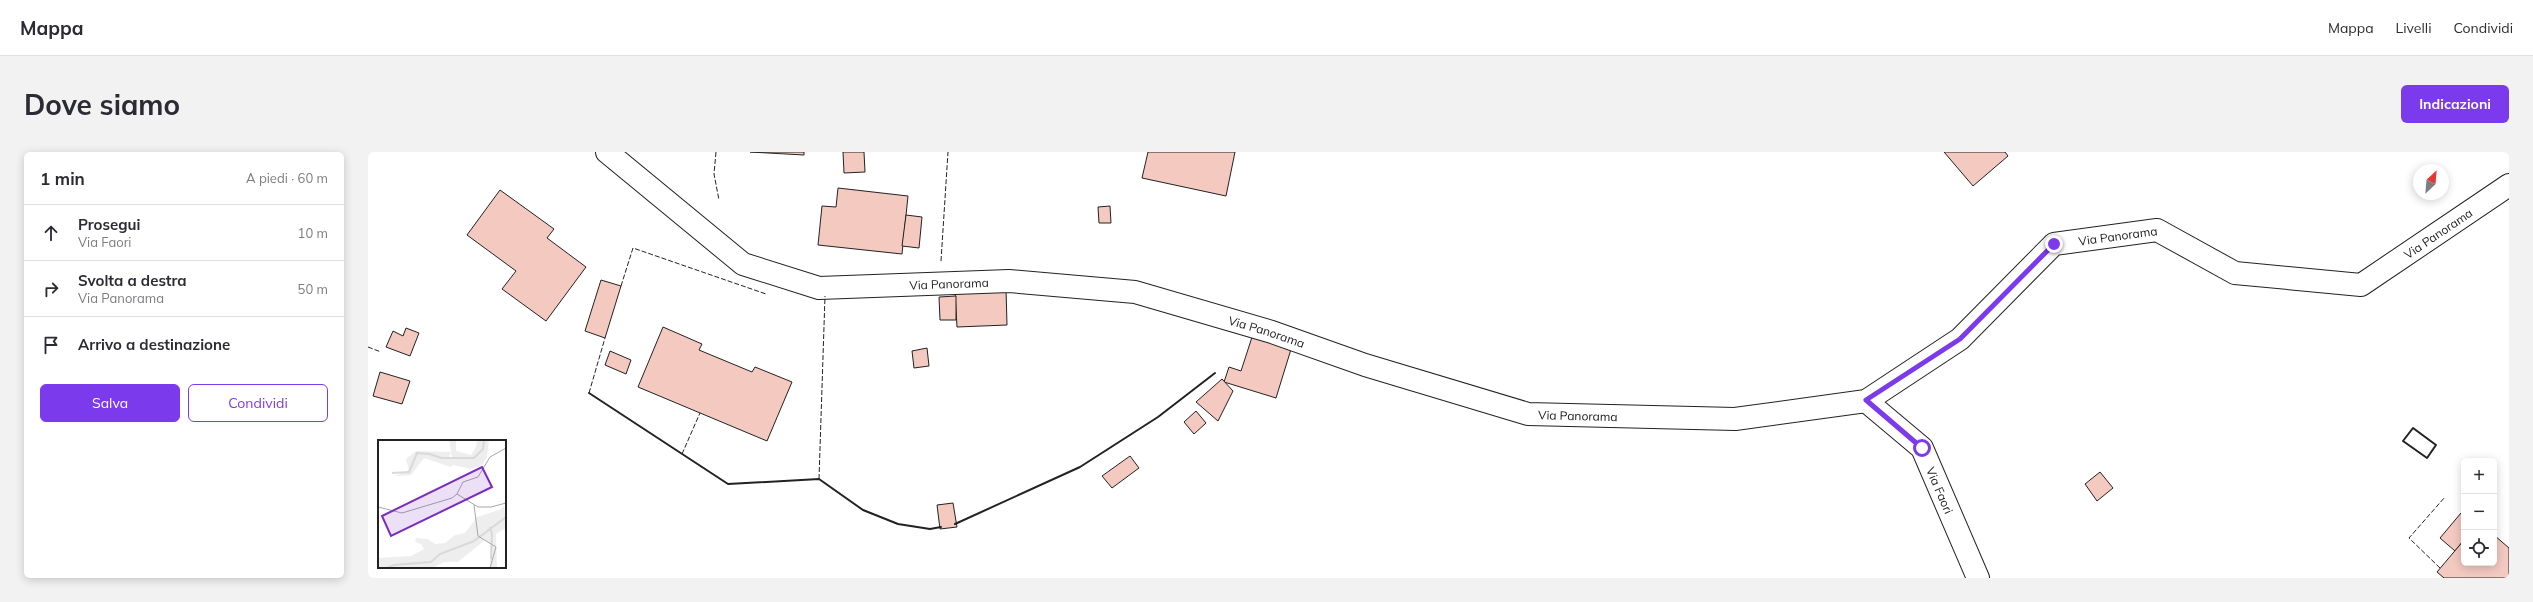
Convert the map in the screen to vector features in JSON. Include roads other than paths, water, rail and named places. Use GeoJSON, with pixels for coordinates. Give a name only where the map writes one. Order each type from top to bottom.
{"type":"FeatureCollection","features":[{"type":"Feature","properties":{"kind":"street","name":"Via Panorama"},"geometry":{"type":"LineString","coordinates":[[607,152],[743,264],[819,288],[1009,281],[1135,292],[1272,332],[1365,365],[1528,414],[1735,419],[1866,400],[1960,339],[2054,244],[2157,230],[2235,273],[2361,284],[2509,185]]}},
{"type":"Feature","properties":{"kind":"street","name":"Via Faori"},"geometry":{"type":"LineString","coordinates":[[1866,400],[1922,448],[1978,578]]}}]}
